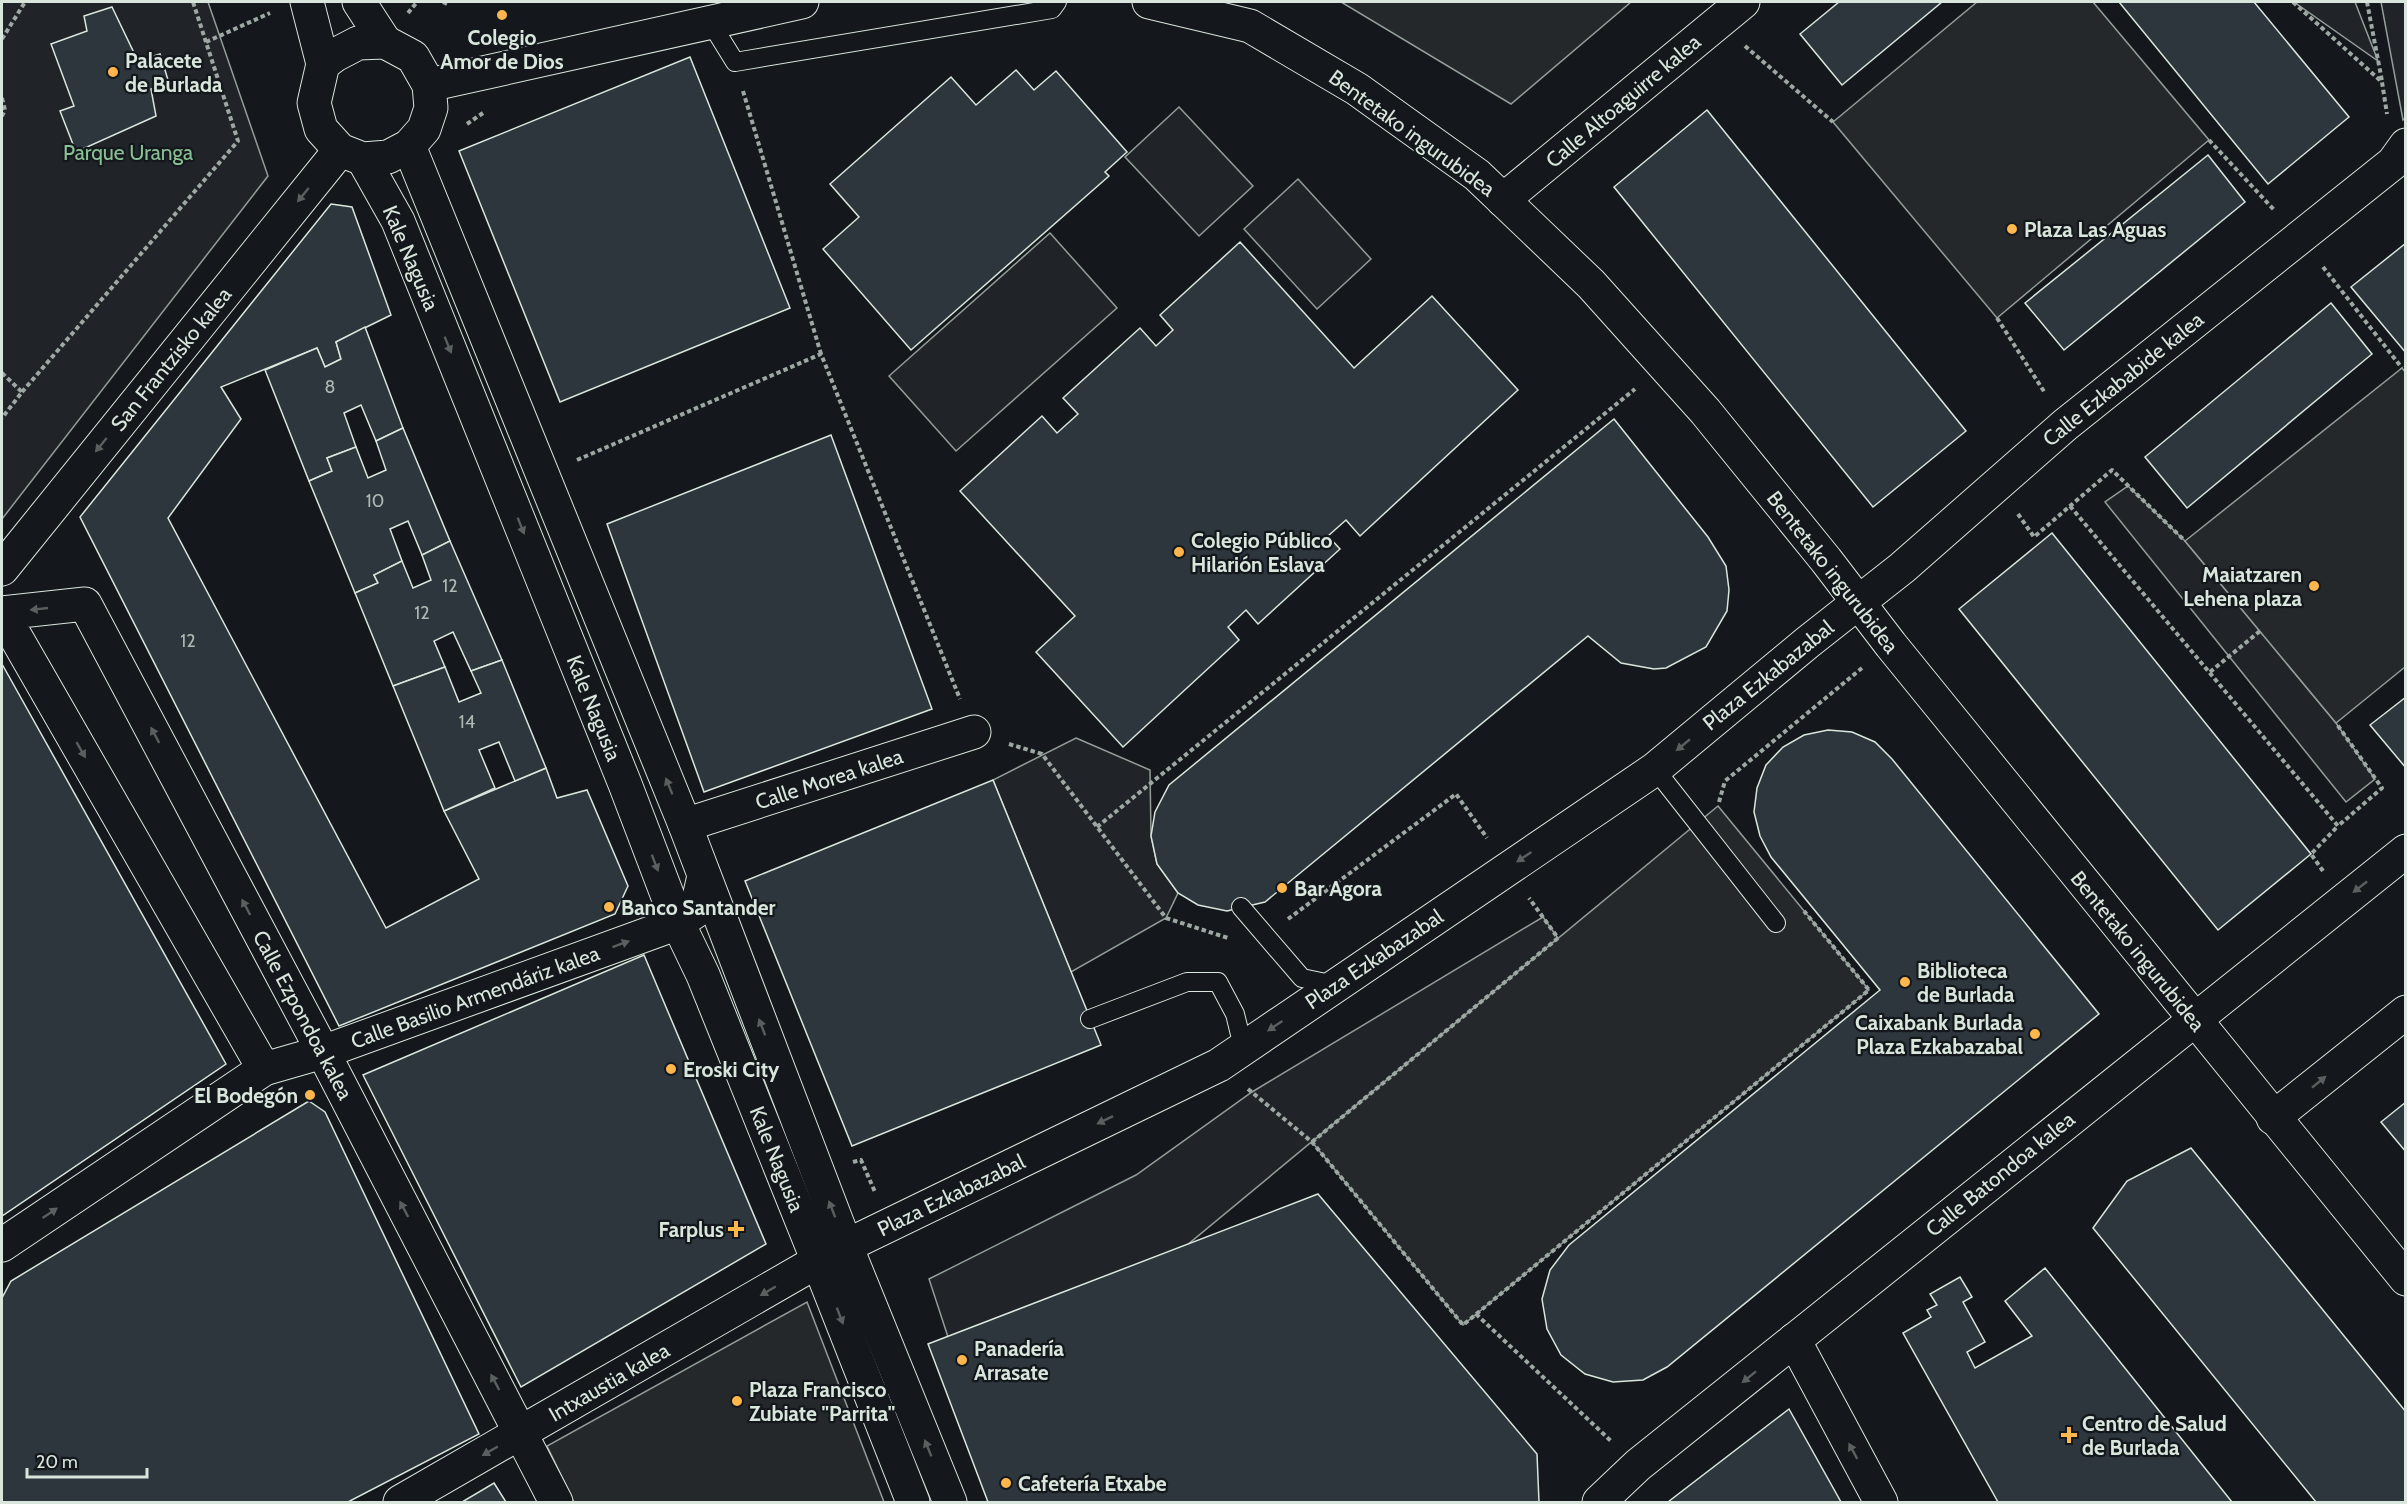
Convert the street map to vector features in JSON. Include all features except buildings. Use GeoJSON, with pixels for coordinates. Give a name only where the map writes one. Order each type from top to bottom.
{"type":"FeatureCollection","features":[{"type":"Feature","properties":{"kind":"street"},"geometry":{"type":"LineString","coordinates":[[308,2],[323,64],[314,103],[321,129],[351,154],[388,158],[409,146],[424,129],[431,108],[429,85],[413,57],[385,42],[359,2]]}},
{"type":"Feature","properties":{"kind":"street"},"geometry":{"type":"LineString","coordinates":[[429,85],[709,20],[801,2]]}},
{"type":"Feature","properties":{"kind":"street","name":"Bentetako ingurubidea"},"geometry":{"type":"LineString","coordinates":[[1149,2],[1250,26],[1357,89],[1477,175],[1591,284],[1705,411],[2193,1020],[2406,1280]]}},
{"type":"Feature","properties":{"kind":"street","name":"Calle Altoaguirre kalea"},"geometry":{"type":"LineString","coordinates":[[1503,200],[1743,2]]}},
{"type":"Feature","properties":{"kind":"street"},"geometry":{"type":"LineString","coordinates":[[323,64],[358,43],[385,42]]}},
{"type":"Feature","properties":{"kind":"street","name":"Kale Nagusia"},"geometry":{"type":"LineString","coordinates":[[409,146],[704,876],[832,1254],[913,1503]]}},
{"type":"Feature","properties":{"kind":"street","name":"San Frantzisko kalea"},"geometry":{"type":"LineString","coordinates":[[2,569],[351,154]]}},
{"type":"Feature","properties":{"kind":"street","name":"Kale Nagusia"},"geometry":{"type":"LineString","coordinates":[[351,154],[398,221],[625,784],[678,923],[950,1503]]}},
{"type":"Feature","properties":{"kind":"street","name":"Calle Ezkababide kalea"},"geometry":{"type":"LineString","coordinates":[[1859,602],[1902,568],[2065,424],[2402,155]]}},
{"type":"Feature","properties":{"kind":"street","name":"Plaza Ezkabazabal"},"geometry":{"type":"LineString","coordinates":[[832,1254],[1231,1056],[1655,769],[1859,602]]}},
{"type":"Feature","properties":{"kind":"street","name":"Calle Ezpondoa kalea"},"geometry":{"type":"LineString","coordinates":[[264,1069],[2,612],[86,604],[522,1433],[556,1503]]}},
{"type":"Feature","properties":{"kind":"street","name":"Calle Morea kalea"},"geometry":{"type":"LineString","coordinates":[[685,825],[974,732]]}},
{"type":"Feature","properties":{"kind":"street","name":"Calle Batondoa kalea"},"geometry":{"type":"LineString","coordinates":[[1599,1503],[1638,1465],[2406,851]]}},
{"type":"Feature","properties":{"kind":"street"},"geometry":{"type":"LineString","coordinates":[[678,923],[696,911],[704,876]]}},
{"type":"Feature","properties":{"kind":"street","name":"Calle Basilio Armendáriz kalea"},"geometry":{"type":"LineString","coordinates":[[2,1245],[264,1069],[322,1052],[678,923]]}},
{"type":"Feature","properties":{"kind":"street"},"geometry":{"type":"LineString","coordinates":[[2273,1118],[2406,1012]]}},
{"type":"Feature","properties":{"kind":"street","name":"Intxaustia kalea"},"geometry":{"type":"LineString","coordinates":[[400,1503],[832,1254]]}},
{"type":"Feature","properties":{"kind":"street"},"geometry":{"type":"LineString","coordinates":[[1794,1340],[1881,1503]]}},
{"type":"Feature","properties":{"kind":"lane"},"geometry":{"type":"LineString","coordinates":[[709,20],[735,62],[1052,9],[1057,2]]}},
{"type":"Feature","properties":{"kind":"lane"},"geometry":{"type":"LineString","coordinates":[[1655,769],[1776,923]]}},
{"type":"Feature","properties":{"kind":"lane"},"geometry":{"type":"LineString","coordinates":[[1241,907],[1302,978],[1335,985]]}},
{"type":"Feature","properties":{"kind":"lane"},"geometry":{"type":"LineString","coordinates":[[1090,1019],[1187,982],[1218,982],[1235,1014],[1231,1056]]}},
{"type":"Feature","properties":{"kind":"path"},"geometry":{"type":"LineString","coordinates":[[2,39],[25,2]]}},
{"type":"Feature","properties":{"kind":"path"},"geometry":{"type":"LineString","coordinates":[[2,418],[238,141],[193,2]]}},
{"type":"Feature","properties":{"kind":"path"},"geometry":{"type":"LineString","coordinates":[[443,2],[449,5]]}},
{"type":"Feature","properties":{"kind":"path"},"geometry":{"type":"LineString","coordinates":[[2293,2],[2382,82]]}},
{"type":"Feature","properties":{"kind":"path"},"geometry":{"type":"LineString","coordinates":[[2367,2],[2382,82],[2402,155]]}},
{"type":"Feature","properties":{"kind":"path"},"geometry":{"type":"LineString","coordinates":[[206,42],[271,12]]}},
{"type":"Feature","properties":{"kind":"path"},"geometry":{"type":"LineString","coordinates":[[1718,22],[1833,122]]}},
{"type":"Feature","properties":{"kind":"path"},"geometry":{"type":"LineString","coordinates":[[735,62],[821,354],[974,732],[1042,754],[1166,918],[1251,946],[1456,794],[1558,938],[1312,1142]]}},
{"type":"Feature","properties":{"kind":"path"},"geometry":{"type":"LineString","coordinates":[[2,98],[5,110],[2,116]]}},
{"type":"Feature","properties":{"kind":"path"},"geometry":{"type":"LineString","coordinates":[[461,132],[468,122],[485,111]]}},
{"type":"Feature","properties":{"kind":"path"},"geometry":{"type":"LineString","coordinates":[[2209,140],[2300,237],[2402,368]]}},
{"type":"Feature","properties":{"kind":"path"},"geometry":{"type":"LineString","coordinates":[[1996,318],[2065,424]]}},
{"type":"Feature","properties":{"kind":"path"},"geometry":{"type":"LineString","coordinates":[[543,475],[821,354]]}},
{"type":"Feature","properties":{"kind":"path"},"geometry":{"type":"LineString","coordinates":[[1097,827],[1664,366]]}},
{"type":"Feature","properties":{"kind":"path"},"geometry":{"type":"LineString","coordinates":[[2,373],[22,392]]}},
{"type":"Feature","properties":{"kind":"path"},"geometry":{"type":"LineString","coordinates":[[1997,485],[2034,537],[2112,470],[2185,541]]}},
{"type":"Feature","properties":{"kind":"path"},"geometry":{"type":"LineString","coordinates":[[2070,506],[2338,826]]}},
{"type":"Feature","properties":{"kind":"path"},"geometry":{"type":"LineString","coordinates":[[2210,672],[2260,630]]}},
{"type":"Feature","properties":{"kind":"path"},"geometry":{"type":"LineString","coordinates":[[1718,806],[1725,781],[1891,645]]}},
{"type":"Feature","properties":{"kind":"path"},"geometry":{"type":"LineString","coordinates":[[2336,723],[2382,788],[2338,826],[2312,854],[2343,901]]}},
{"type":"Feature","properties":{"kind":"path"},"geometry":{"type":"LineString","coordinates":[[1231,1056],[1312,1142],[1463,1325],[1869,990],[1802,907]]}},
{"type":"Feature","properties":{"kind":"path"},"geometry":{"type":"LineString","coordinates":[[1476,1314],[1638,1465]]}},
{"type":"Feature","properties":{"kind":"green space","name":"Parque Uranga"},"geometry":{"type":"Polygon","coordinates":[[[2,2],[208,2],[268,176],[2,519],[2,2]]]}},
{"type":"Feature","properties":{"kind":"green space"},"geometry":{"type":"Polygon","coordinates":[[[2294,2],[2355,2],[2378,61],[2294,2]]]}},
{"type":"Feature","properties":{"kind":"green space"},"geometry":{"type":"Polygon","coordinates":[[[2381,2],[2405,2],[2406,117],[2403,120],[2381,2]]]}},
{"type":"Feature","properties":{"kind":"green space"},"geometry":{"type":"Polygon","coordinates":[[[1179,107],[1253,186],[1199,236],[1125,157],[1179,107]]]}},
{"type":"Feature","properties":{"kind":"green space"},"geometry":{"type":"Polygon","coordinates":[[[1298,179],[1371,259],[1317,309],[1244,229],[1298,179]]]}},
{"type":"Feature","properties":{"kind":"green space"},"geometry":{"type":"Polygon","coordinates":[[[1050,233],[1117,308],[956,451],[889,376],[1050,233]]]}},
{"type":"Feature","properties":{"kind":"green space"},"geometry":{"type":"Polygon","coordinates":[[[2128,486],[2185,541],[2336,723],[2375,779],[2346,802],[2105,502],[2128,486]]]}},
{"type":"Feature","properties":{"kind":"green space"},"geometry":{"type":"Polygon","coordinates":[[[1076,738],[1150,770],[1151,836],[1157,864],[1178,893],[1166,918],[1071,972],[993,780],[1076,738]]]}},
{"type":"Feature","properties":{"kind":"green space"},"geometry":{"type":"Polygon","coordinates":[[[1543,917],[1558,938],[1187,1245],[948,1337],[929,1279],[1136,1175],[1252,1092],[1543,917]]]}},
{"type":"Feature","properties":{"kind":"shaded area"},"geometry":{"type":"Polygon","coordinates":[[[1341,2],[1631,2],[1511,104],[1341,2]]]}},
{"type":"Feature","properties":{"kind":"shaded area","name":"Plaza Las Aguas"},"geometry":{"type":"Polygon","coordinates":[[[1977,2],[2093,2],[2209,140],[1997,318],[1833,122],[1977,2]]]}},
{"type":"Feature","properties":{"kind":"shaded area","name":"Maiatzaren Lehena plaza"},"geometry":{"type":"Polygon","coordinates":[[[2402,368],[2406,373],[2405,667],[2336,723],[2185,541],[2402,368]]]}},
{"type":"Feature","properties":{"kind":"shaded area"},"geometry":{"type":"Polygon","coordinates":[[[1718,806],[1869,990],[1463,1325],[1312,1142],[1718,806]]]}},
{"type":"Feature","properties":{"kind":"shaded area","name":"Plaza Francisco Zubiate \"Parrita\""},"geometry":{"type":"Polygon","coordinates":[[[807,1302],[884,1502],[574,1502],[547,1446],[807,1302]]]}},
{"type":"Feature","properties":{"kind":"place","name":"Colegio Amor de Dios"},"geometry":{"type":"Point","coordinates":[502,15]}},
{"type":"Feature","properties":{"kind":"place","name":"Palacete de Burlada"},"geometry":{"type":"Point","coordinates":[113,72]}},
{"type":"Feature","properties":{"kind":"place","name":"Plaza Las Aguas"},"geometry":{"type":"Point","coordinates":[2012,229]}},
{"type":"Feature","properties":{"kind":"place","name":"Colegio Público Hilarión Eslava"},"geometry":{"type":"Point","coordinates":[1179,552]}},
{"type":"Feature","properties":{"kind":"place","name":"Maiatzaren Lehena plaza"},"geometry":{"type":"Point","coordinates":[2314,586]}},
{"type":"Feature","properties":{"kind":"place","name":"Bar Agora"},"geometry":{"type":"Point","coordinates":[1282,888]}},
{"type":"Feature","properties":{"kind":"place","name":"Banco Santander"},"geometry":{"type":"Point","coordinates":[609,907]}},
{"type":"Feature","properties":{"kind":"place","name":"Biblioteca de Burlada"},"geometry":{"type":"Point","coordinates":[1905,982]}},
{"type":"Feature","properties":{"kind":"place","name":"Caixabank Burlada Plaza Ezkabazabal"},"geometry":{"type":"Point","coordinates":[2035,1034]}},
{"type":"Feature","properties":{"kind":"place","name":"Eroski City"},"geometry":{"type":"Point","coordinates":[671,1069]}},
{"type":"Feature","properties":{"kind":"place","name":"El Bodegón"},"geometry":{"type":"Point","coordinates":[310,1095]}},
{"type":"Feature","properties":{"kind":"place","name":"Farplus"},"geometry":{"type":"Point","coordinates":[736,1229]}},
{"type":"Feature","properties":{"kind":"place","name":"Panadería Arrasate"},"geometry":{"type":"Point","coordinates":[962,1360]}},
{"type":"Feature","properties":{"kind":"place","name":"Plaza Francisco Zubiate \"Parrita\""},"geometry":{"type":"Point","coordinates":[737,1401]}},
{"type":"Feature","properties":{"kind":"place","name":"Centro de Salud de Burlada"},"geometry":{"type":"Point","coordinates":[2069,1435]}},
{"type":"Feature","properties":{"kind":"place","name":"Cafetería Etxabe"},"geometry":{"type":"Point","coordinates":[1006,1483]}}]}
